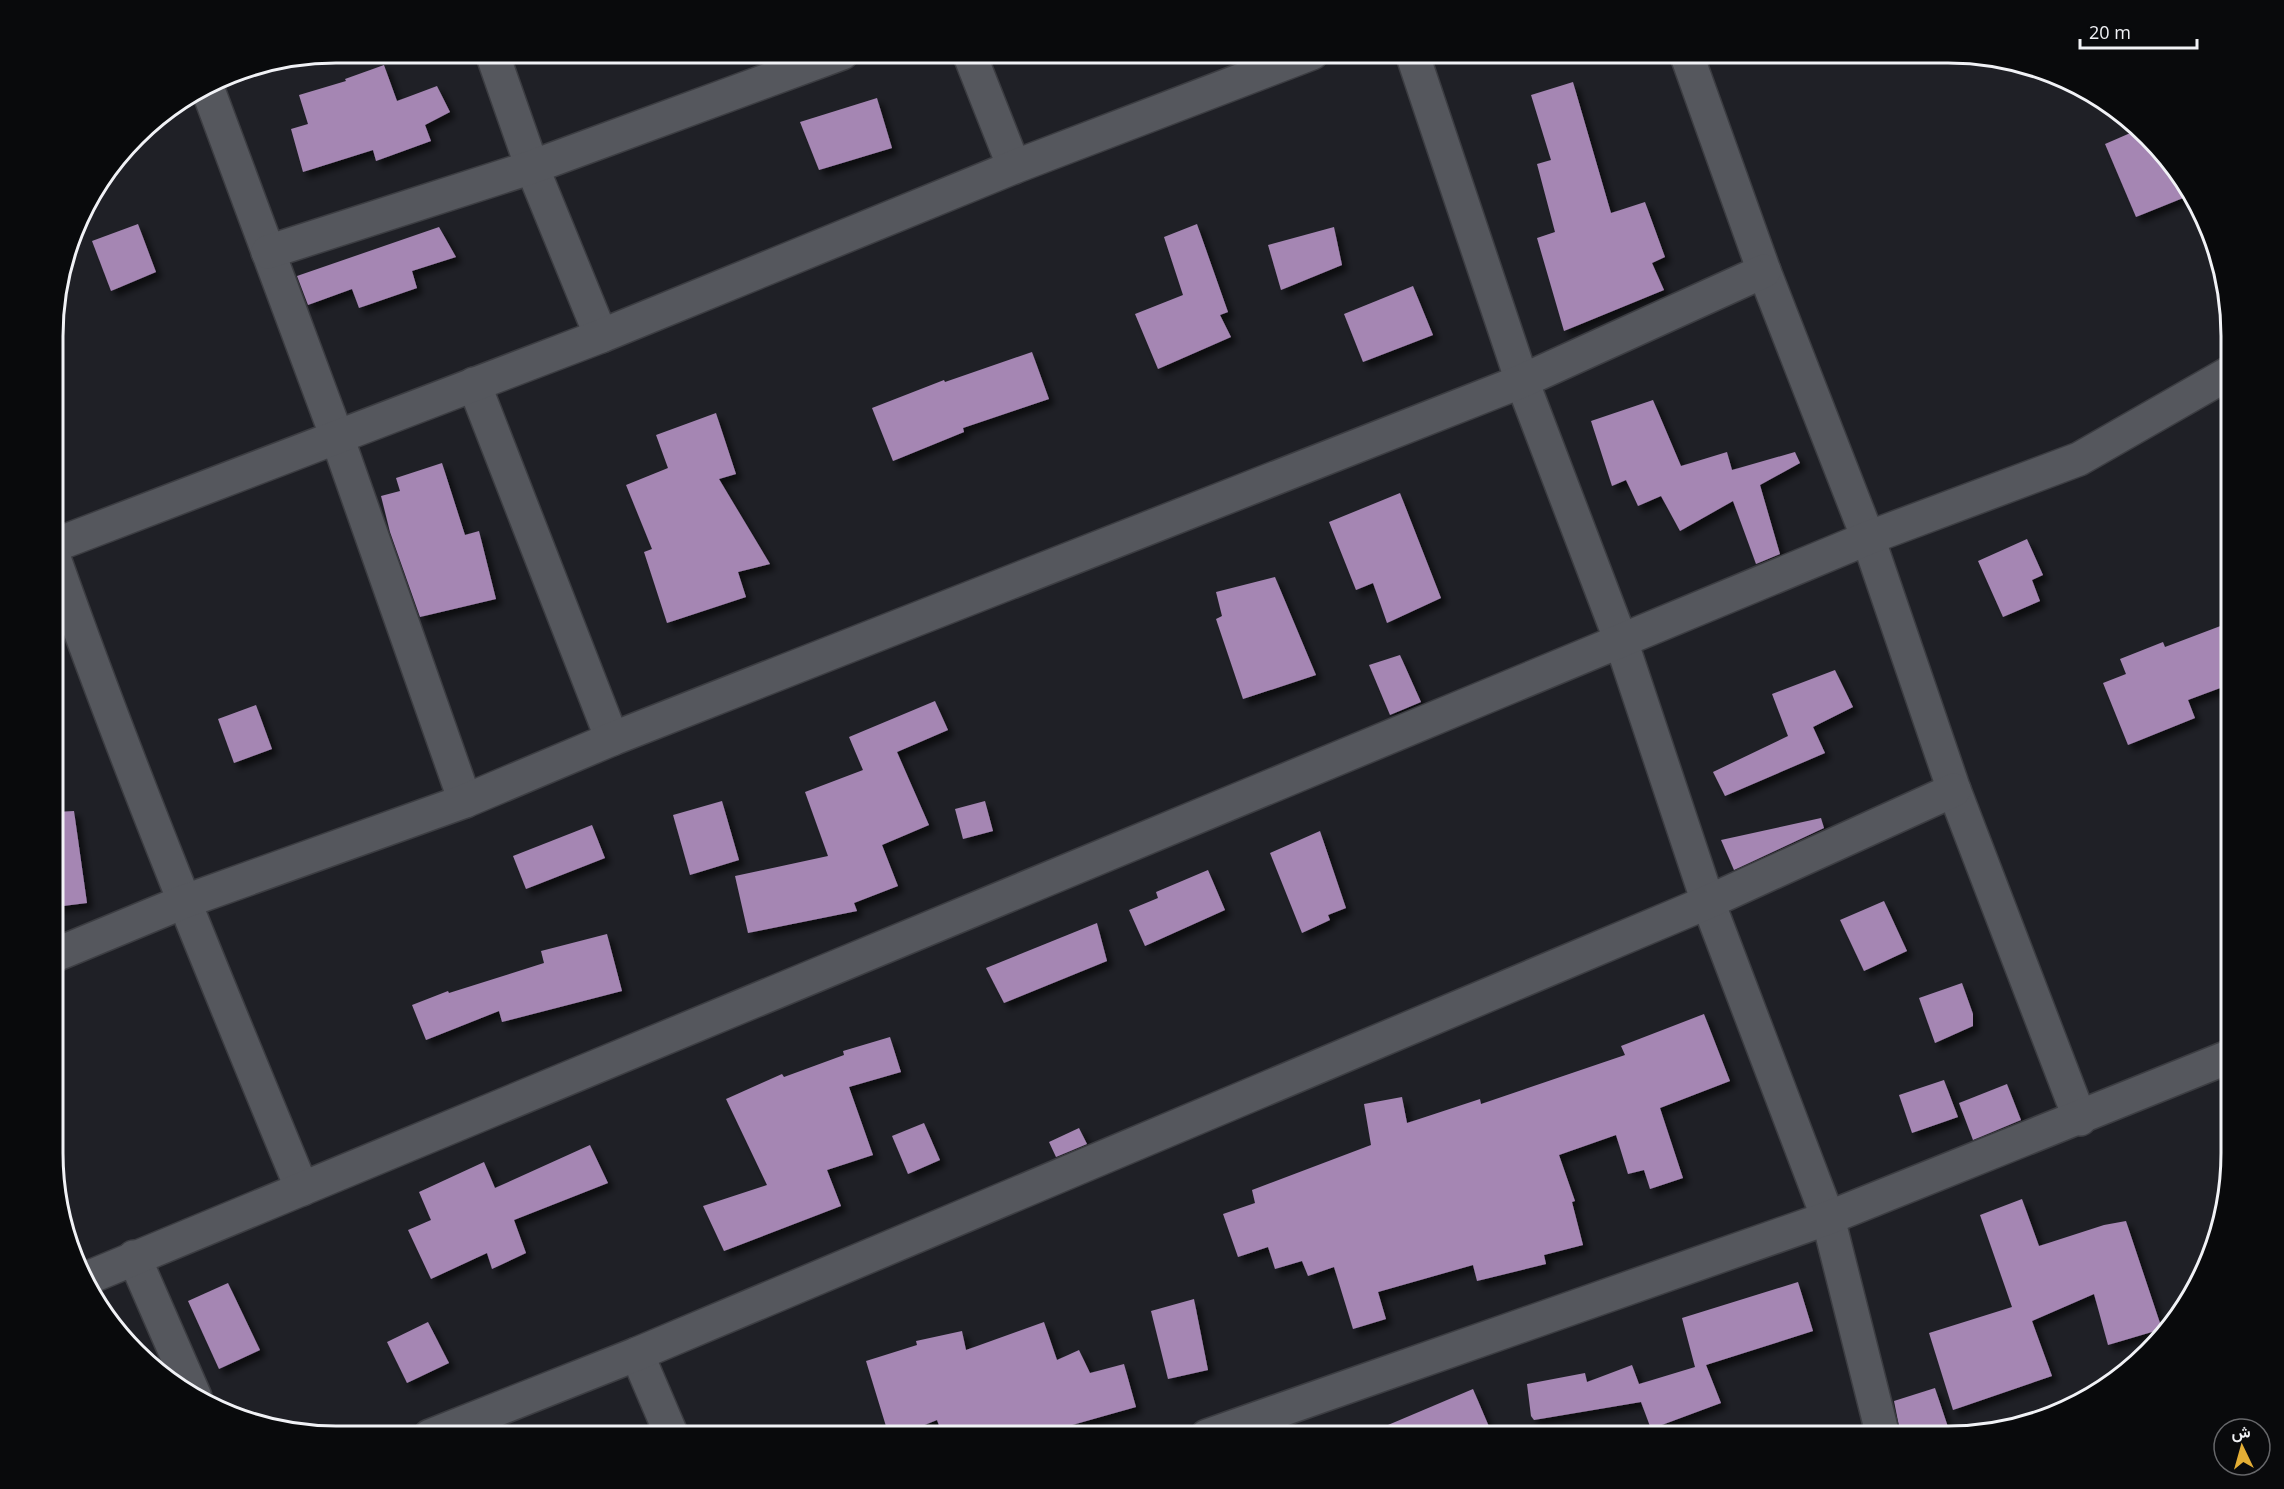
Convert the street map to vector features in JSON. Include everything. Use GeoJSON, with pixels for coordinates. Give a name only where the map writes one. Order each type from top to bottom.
{"type":"FeatureCollection","features":[{"type":"Feature","properties":{"kind":"street"},"geometry":{"type":"LineString","coordinates":[[496,63],[532,166],[601,336]]}},
{"type":"Feature","properties":{"kind":"street"},"geometry":{"type":"LineString","coordinates":[[268,252],[532,166],[812,63]]}},
{"type":"Feature","properties":{"kind":"street"},"geometry":{"type":"LineString","coordinates":[[973,63],[1014,167]]}},
{"type":"Feature","properties":{"kind":"street"},"geometry":{"type":"LineString","coordinates":[[63,542],[601,336],[1014,167],[1283,63]]}},
{"type":"Feature","properties":{"kind":"street"},"geometry":{"type":"LineString","coordinates":[[1416,63],[1522,381],[1621,641],[1708,902],[1828,1218],[1880,1426]]}},
{"type":"Feature","properties":{"kind":"street"},"geometry":{"type":"LineString","coordinates":[[1690,63],[1764,271],[1868,538],[1954,790],[2080,1119]]}},
{"type":"Feature","properties":{"kind":"street"},"geometry":{"type":"LineString","coordinates":[[210,94],[337,437],[465,801]]}},
{"type":"Feature","properties":{"kind":"street"},"geometry":{"type":"LineString","coordinates":[[63,951],[183,902],[465,801],[612,739],[1522,381],[1764,271]]}},
{"type":"Feature","properties":{"kind":"street"},"geometry":{"type":"LineString","coordinates":[[92,1275],[1868,538],[2079,459],[2221,378]]}},
{"type":"Feature","properties":{"kind":"street"},"geometry":{"type":"LineString","coordinates":[[474,384],[612,739]]}},
{"type":"Feature","properties":{"kind":"street"},"geometry":{"type":"LineString","coordinates":[[63,584],[100,690],[183,902],[302,1189]]}},
{"type":"Feature","properties":{"kind":"street"},"geometry":{"type":"LineString","coordinates":[[455,1426],[637,1354],[1708,902],[1954,790]]}},
{"type":"Feature","properties":{"kind":"street"},"geometry":{"type":"LineString","coordinates":[[1235,1426],[1828,1218],[2080,1119],[2221,1060]]}},
{"type":"Feature","properties":{"kind":"street"},"geometry":{"type":"LineString","coordinates":[[134,1257],[189,1383]]}},
{"type":"Feature","properties":{"kind":"street"},"geometry":{"type":"LineString","coordinates":[[637,1354],[668,1426]]}},
{"type":"Feature","properties":{"kind":"building"},"geometry":{"type":"Polygon","coordinates":[[[384,65],[397,101],[437,86],[450,112],[425,125],[431,141],[376,161],[373,150],[303,172],[291,129],[308,124],[299,95],[346,81],[345,79],[384,65]]]}},
{"type":"Feature","properties":{"kind":"building"},"geometry":{"type":"Polygon","coordinates":[[[1573,82],[1611,213],[1645,202],[1665,257],[1652,263],[1664,290],[1564,331],[1537,238],[1555,232],[1537,164],[1551,160],[1531,95],[1573,82]]]}},
{"type":"Feature","properties":{"kind":"building"},"geometry":{"type":"Polygon","coordinates":[[[877,98],[892,148],[819,170],[800,122],[877,98]]]}},
{"type":"Feature","properties":{"kind":"building"},"geometry":{"type":"Polygon","coordinates":[[[2130,133],[2165,170],[2183,198],[2136,217],[2105,144],[2130,133]]]}},
{"type":"Feature","properties":{"kind":"building"},"geometry":{"type":"Polygon","coordinates":[[[138,224],[156,272],[111,291],[92,241],[138,224]]]}},
{"type":"Feature","properties":{"kind":"building"},"geometry":{"type":"Polygon","coordinates":[[[1197,224],[1228,312],[1220,315],[1231,337],[1158,369],[1135,314],[1183,295],[1164,237],[1197,224]]]}},
{"type":"Feature","properties":{"kind":"building"},"geometry":{"type":"Polygon","coordinates":[[[439,227],[456,257],[412,271],[417,288],[359,308],[352,289],[308,305],[297,276],[439,227]]]}},
{"type":"Feature","properties":{"kind":"building"},"geometry":{"type":"Polygon","coordinates":[[[1334,227],[1342,265],[1281,290],[1268,245],[1334,227]]]}},
{"type":"Feature","properties":{"kind":"building"},"geometry":{"type":"Polygon","coordinates":[[[1413,286],[1433,335],[1363,362],[1344,314],[1413,286]]]}},
{"type":"Feature","properties":{"kind":"building"},"geometry":{"type":"Polygon","coordinates":[[[1032,352],[1049,399],[963,428],[964,432],[893,461],[872,408],[944,380],[945,382],[1032,352]]]}},
{"type":"Feature","properties":{"kind":"building"},"geometry":{"type":"Polygon","coordinates":[[[1653,400],[1681,466],[1727,452],[1732,470],[1795,452],[1800,463],[1760,485],[1780,554],[1756,564],[1733,501],[1680,531],[1661,496],[1638,506],[1626,480],[1612,486],[1591,421],[1653,400]]]}},
{"type":"Feature","properties":{"kind":"building"},"geometry":{"type":"Polygon","coordinates":[[[716,413],[736,474],[719,479],[770,564],[738,572],[746,597],[667,623],[644,552],[652,549],[626,485],[668,468],[656,435],[716,413]]]}},
{"type":"Feature","properties":{"kind":"building"},"geometry":{"type":"Polygon","coordinates":[[[442,463],[465,535],[479,531],[496,599],[420,617],[390,532],[381,496],[400,491],[396,478],[442,463]]]}},
{"type":"Feature","properties":{"kind":"building"},"geometry":{"type":"Polygon","coordinates":[[[1400,493],[1441,598],[1387,623],[1373,583],[1356,590],[1329,522],[1400,493]]]}},
{"type":"Feature","properties":{"kind":"building"},"geometry":{"type":"Polygon","coordinates":[[[2027,539],[2043,575],[2032,580],[2040,601],[2003,617],[1978,561],[2027,539]]]}},
{"type":"Feature","properties":{"kind":"building"},"geometry":{"type":"Polygon","coordinates":[[[1275,577],[1316,675],[1243,699],[1216,619],[1222,616],[1216,592],[1275,577]]]}},
{"type":"Feature","properties":{"kind":"building"},"geometry":{"type":"Polygon","coordinates":[[[2221,626],[2221,688],[2188,700],[2195,718],[2128,745],[2103,683],[2126,674],[2120,659],[2163,642],[2165,647],[2221,626]]]}},
{"type":"Feature","properties":{"kind":"building"},"geometry":{"type":"Polygon","coordinates":[[[1400,655],[1421,702],[1390,715],[1369,665],[1400,655]]]}},
{"type":"Feature","properties":{"kind":"building"},"geometry":{"type":"Polygon","coordinates":[[[1835,670],[1853,707],[1813,727],[1825,753],[1725,796],[1713,772],[1788,736],[1772,694],[1835,670]]]}},
{"type":"Feature","properties":{"kind":"building"},"geometry":{"type":"Polygon","coordinates":[[[935,701],[948,730],[897,752],[929,825],[882,845],[898,886],[854,903],[857,911],[748,933],[735,876],[828,856],[805,792],[863,770],[849,737],[935,701]]]}},
{"type":"Feature","properties":{"kind":"building"},"geometry":{"type":"Polygon","coordinates":[[[256,705],[272,749],[234,763],[218,719],[256,705]]]}},
{"type":"Feature","properties":{"kind":"building"},"geometry":{"type":"Polygon","coordinates":[[[722,801],[739,860],[690,875],[673,815],[722,801]]]}},
{"type":"Feature","properties":{"kind":"building"},"geometry":{"type":"Polygon","coordinates":[[[985,801],[993,831],[963,839],[955,809],[985,801]]]}},
{"type":"Feature","properties":{"kind":"building"},"geometry":{"type":"Polygon","coordinates":[[[74,811],[87,903],[63,906],[63,812],[74,811]]]}},
{"type":"Feature","properties":{"kind":"building"},"geometry":{"type":"Polygon","coordinates":[[[1821,818],[1824,828],[1734,870],[1721,840],[1821,818]]]}},
{"type":"Feature","properties":{"kind":"building"},"geometry":{"type":"Polygon","coordinates":[[[592,825],[605,858],[526,889],[513,856],[592,825]]]}},
{"type":"Feature","properties":{"kind":"building"},"geometry":{"type":"Polygon","coordinates":[[[1320,831],[1346,908],[1328,915],[1330,920],[1302,933],[1270,853],[1320,831]]]}},
{"type":"Feature","properties":{"kind":"building"},"geometry":{"type":"Polygon","coordinates":[[[1208,870],[1225,910],[1145,946],[1129,910],[1158,898],[1156,892],[1208,870]]]}},
{"type":"Feature","properties":{"kind":"building"},"geometry":{"type":"Polygon","coordinates":[[[1884,901],[1907,951],[1864,971],[1840,920],[1884,901]]]}},
{"type":"Feature","properties":{"kind":"building"},"geometry":{"type":"Polygon","coordinates":[[[1097,923],[1107,961],[1004,1003],[986,968],[1097,923]]]}},
{"type":"Feature","properties":{"kind":"building"},"geometry":{"type":"Polygon","coordinates":[[[607,934],[622,991],[502,1022],[499,1011],[426,1040],[412,1005],[448,991],[449,993],[544,963],[541,951],[607,934]]]}},
{"type":"Feature","properties":{"kind":"building"},"geometry":{"type":"Polygon","coordinates":[[[1962,983],[1973,1014],[1973,1026],[1935,1043],[1919,998],[1962,983]]]}},
{"type":"Feature","properties":{"kind":"building"},"geometry":{"type":"Polygon","coordinates":[[[1704,1014],[1730,1081],[1660,1108],[1683,1178],[1650,1189],[1644,1170],[1628,1174],[1616,1135],[1559,1155],[1575,1201],[1572,1202],[1583,1245],[1544,1255],[1546,1264],[1477,1281],[1473,1265],[1378,1292],[1386,1319],[1353,1329],[1334,1267],[1308,1276],[1302,1261],[1275,1269],[1268,1247],[1238,1257],[1223,1214],[1255,1203],[1252,1190],[1371,1145],[1364,1104],[1402,1097],[1407,1123],[1480,1099],[1481,1104],[1625,1055],[1621,1046],[1704,1014]]]}},
{"type":"Feature","properties":{"kind":"building"},"geometry":{"type":"Polygon","coordinates":[[[890,1037],[901,1072],[849,1087],[873,1155],[827,1170],[841,1206],[724,1251],[703,1206],[767,1185],[726,1099],[782,1074],[784,1077],[844,1055],[843,1051],[890,1037]]]}},
{"type":"Feature","properties":{"kind":"building"},"geometry":{"type":"Polygon","coordinates":[[[1944,1080],[1958,1117],[1912,1133],[1899,1095],[1944,1080]]]}},
{"type":"Feature","properties":{"kind":"building"},"geometry":{"type":"Polygon","coordinates":[[[2007,1084],[2021,1120],[1973,1140],[1959,1103],[2007,1084]]]}},
{"type":"Feature","properties":{"kind":"building"},"geometry":{"type":"Polygon","coordinates":[[[924,1123],[940,1160],[908,1174],[892,1136],[924,1123]]]}},
{"type":"Feature","properties":{"kind":"building"},"geometry":{"type":"Polygon","coordinates":[[[1079,1128],[1087,1144],[1056,1157],[1049,1142],[1079,1128]]]}},
{"type":"Feature","properties":{"kind":"building"},"geometry":{"type":"Polygon","coordinates":[[[590,1145],[608,1183],[514,1220],[526,1253],[492,1269],[487,1253],[431,1279],[408,1230],[431,1220],[419,1192],[484,1162],[495,1188],[590,1145]]]}},
{"type":"Feature","properties":{"kind":"building"},"geometry":{"type":"Polygon","coordinates":[[[2022,1199],[2039,1246],[2104,1225],[2126,1221],[2160,1324],[2155,1331],[2108,1345],[2094,1294],[2032,1321],[2052,1376],[1953,1410],[1929,1333],[2012,1307],[1980,1215],[2022,1199]]]}},
{"type":"Feature","properties":{"kind":"building"},"geometry":{"type":"Polygon","coordinates":[[[1798,1282],[1813,1331],[1706,1365],[1721,1403],[1659,1426],[1650,1426],[1641,1402],[1534,1420],[1531,1416],[1527,1384],[1585,1373],[1587,1382],[1632,1365],[1639,1384],[1695,1367],[1682,1318],[1798,1282]]]}},
{"type":"Feature","properties":{"kind":"building"},"geometry":{"type":"Polygon","coordinates":[[[228,1283],[260,1350],[219,1369],[188,1301],[228,1283]]]}},
{"type":"Feature","properties":{"kind":"building"},"geometry":{"type":"Polygon","coordinates":[[[1194,1299],[1208,1370],[1168,1379],[1151,1311],[1194,1299]]]}},
{"type":"Feature","properties":{"kind":"building"},"geometry":{"type":"Polygon","coordinates":[[[428,1322],[449,1363],[407,1383],[387,1342],[428,1322]]]}},
{"type":"Feature","properties":{"kind":"building"},"geometry":{"type":"Polygon","coordinates":[[[1044,1322],[1057,1360],[1079,1350],[1090,1373],[1124,1364],[1136,1407],[1069,1426],[939,1426],[937,1420],[922,1426],[886,1426],[866,1361],[917,1345],[916,1341],[962,1331],[966,1350],[1044,1322]]]}},
{"type":"Feature","properties":{"kind":"building"},"geometry":{"type":"Polygon","coordinates":[[[1935,1388],[1948,1426],[1899,1426],[1894,1401],[1935,1388]]]}},
{"type":"Feature","properties":{"kind":"building"},"geometry":{"type":"Polygon","coordinates":[[[1473,1389],[1489,1426],[1386,1426],[1473,1389]]]}}]}
